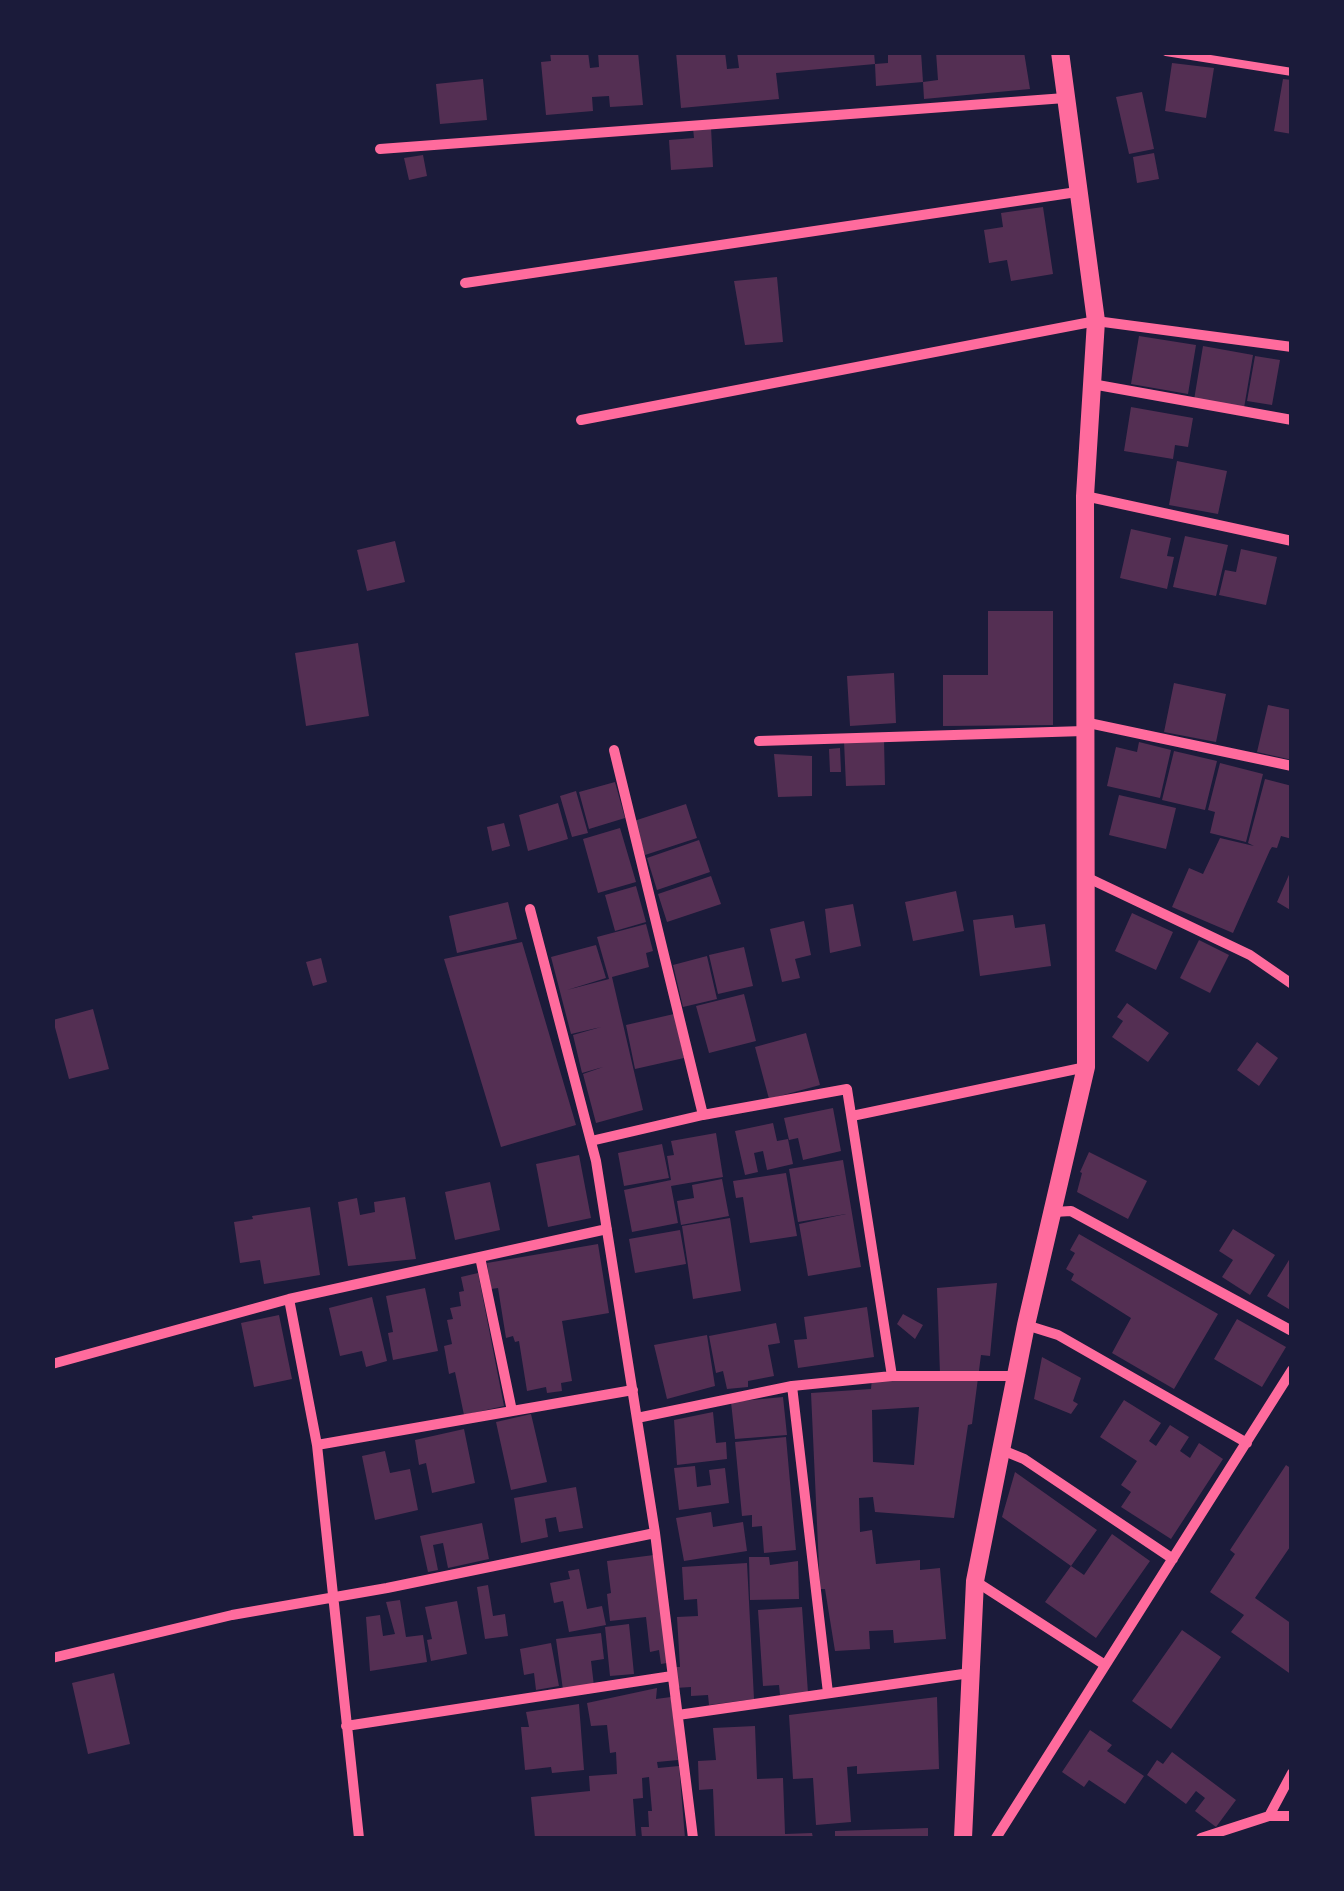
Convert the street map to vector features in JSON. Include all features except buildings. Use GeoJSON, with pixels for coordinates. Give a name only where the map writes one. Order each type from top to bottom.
{"type":"FeatureCollection","features":[{"type":"Feature","properties":{"kind":"street"},"geometry":{"type":"LineString","coordinates":[[963,1838],[976,1580],[1026,1325],[1086,1066],[1084,496],[1096,321],[1060,52]]}},
{"type":"Feature","properties":{"kind":"street"},"geometry":{"type":"LineString","coordinates":[[380,149],[1066,98]]}},
{"type":"Feature","properties":{"kind":"street"},"geometry":{"type":"LineString","coordinates":[[466,283],[1077,192]]}},
{"type":"Feature","properties":{"kind":"street"},"geometry":{"type":"LineString","coordinates":[[581,420],[1096,321],[1292,347]]}},
{"type":"Feature","properties":{"kind":"street"},"geometry":{"type":"LineString","coordinates":[[1092,384],[1292,420]]}},
{"type":"Feature","properties":{"kind":"street"},"geometry":{"type":"LineString","coordinates":[[1084,496],[1292,541]]}},
{"type":"Feature","properties":{"kind":"street"},"geometry":{"type":"LineString","coordinates":[[759,740],[1084,726],[1292,766]]}},
{"type":"Feature","properties":{"kind":"street"},"geometry":{"type":"LineString","coordinates":[[614,750],[702,1115]]}},
{"type":"Feature","properties":{"kind":"street"},"geometry":{"type":"LineString","coordinates":[[1084,876],[1250,955],[1292,984]]}},
{"type":"Feature","properties":{"kind":"street"},"geometry":{"type":"LineString","coordinates":[[530,909],[591,1140],[607,1229],[655,1532],[693,1838]]}},
{"type":"Feature","properties":{"kind":"street"},"geometry":{"type":"LineString","coordinates":[[852,1116],[1086,1066]]}},
{"type":"Feature","properties":{"kind":"street"},"geometry":{"type":"LineString","coordinates":[[591,1140],[847,1089],[892,1376]]}},
{"type":"Feature","properties":{"kind":"street"},"geometry":{"type":"LineString","coordinates":[[1054,1212],[1071,1211],[1292,1331]]}},
{"type":"Feature","properties":{"kind":"street"},"geometry":{"type":"LineString","coordinates":[[52,1364],[290,1299],[607,1229]]}},
{"type":"Feature","properties":{"kind":"street"},"geometry":{"type":"LineString","coordinates":[[480,1257],[512,1411]]}},
{"type":"Feature","properties":{"kind":"street"},"geometry":{"type":"LineString","coordinates":[[290,1299],[317,1445],[359,1838]]}},
{"type":"Feature","properties":{"kind":"street"},"geometry":{"type":"LineString","coordinates":[[1026,1325],[1058,1335],[1247,1443]]}},
{"type":"Feature","properties":{"kind":"street"},"geometry":{"type":"LineString","coordinates":[[996,1838],[1292,1370]]}},
{"type":"Feature","properties":{"kind":"street"},"geometry":{"type":"LineString","coordinates":[[637,1418],[792,1386],[892,1376],[1016,1376]]}},
{"type":"Feature","properties":{"kind":"street"},"geometry":{"type":"LineString","coordinates":[[792,1386],[828,1694]]}},
{"type":"Feature","properties":{"kind":"street"},"geometry":{"type":"LineString","coordinates":[[317,1445],[633,1390]]}},
{"type":"Feature","properties":{"kind":"street"},"geometry":{"type":"LineString","coordinates":[[1002,1450],[1024,1459],[1172,1559]]}},
{"type":"Feature","properties":{"kind":"street"},"geometry":{"type":"LineString","coordinates":[[52,1658],[232,1615],[655,1532]]}},
{"type":"Feature","properties":{"kind":"street"},"geometry":{"type":"LineString","coordinates":[[976,1580],[1105,1665]]}},
{"type":"Feature","properties":{"kind":"street"},"geometry":{"type":"LineString","coordinates":[[678,1715],[970,1673]]}},
{"type":"Feature","properties":{"kind":"street"},"geometry":{"type":"LineString","coordinates":[[346,1726],[672,1676]]}},
{"type":"Feature","properties":{"kind":"street"},"geometry":{"type":"LineString","coordinates":[[1270,1816],[1292,1773]]}},
{"type":"Feature","properties":{"kind":"street"},"geometry":{"type":"LineString","coordinates":[[1200,1838],[1270,1816],[1292,1816]]}},
{"type":"Feature","properties":{"kind":"lane"},"geometry":{"type":"LineString","coordinates":[[1166,52],[1292,72]]}}]}
